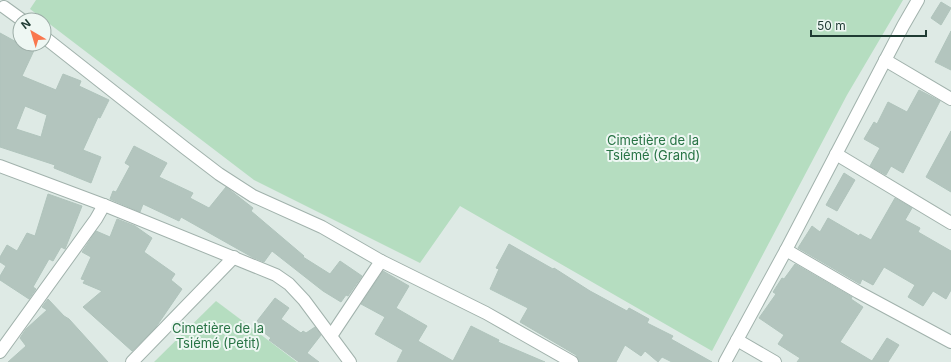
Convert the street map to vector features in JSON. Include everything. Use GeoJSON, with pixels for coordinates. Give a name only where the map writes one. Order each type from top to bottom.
{"type":"FeatureCollection","features":[{"type":"Feature","properties":{"kind":"street"},"geometry":{"type":"LineString","coordinates":[[724,362],[786,250],[918,0]]}},
{"type":"Feature","properties":{"kind":"street"},"geometry":{"type":"LineString","coordinates":[[52,43],[225,178],[253,196],[322,227],[381,260],[486,312],[572,362]]}},
{"type":"Feature","properties":{"kind":"street"},"geometry":{"type":"LineString","coordinates":[[885,60],[951,99]]}},
{"type":"Feature","properties":{"kind":"street"},"geometry":{"type":"LineString","coordinates":[[836,154],[951,223]]}},
{"type":"Feature","properties":{"kind":"street"},"geometry":{"type":"LineString","coordinates":[[0,166],[104,205],[276,275],[289,284],[304,300],[350,362]]}},
{"type":"Feature","properties":{"kind":"street"},"geometry":{"type":"LineString","coordinates":[[0,352],[96,219],[104,205]]}},
{"type":"Feature","properties":{"kind":"street"},"geometry":{"type":"LineString","coordinates":[[786,250],[858,292],[951,342]]}},
{"type":"Feature","properties":{"kind":"street"},"geometry":{"type":"LineString","coordinates":[[132,362],[234,257]]}},
{"type":"Feature","properties":{"kind":"street"},"geometry":{"type":"LineString","coordinates":[[331,336],[381,260]]}},
{"type":"Feature","properties":{"kind":"street"},"geometry":{"type":"LineString","coordinates":[[737,340],[775,362]]}},
{"type":"Feature","properties":{"kind":"green space","name":"Cimetière de la Tsiémé (Grand)"},"geometry":{"type":"Polygon","coordinates":[[[36,0],[903,0],[847,95],[712,351],[460,206],[420,263],[254,180],[52,26],[52,12],[34,12],[30,9],[36,0]]]}},
{"type":"Feature","properties":{"kind":"green space","name":"Cimetière de la Tsiémé (Petit)"},"geometry":{"type":"Polygon","coordinates":[[[216,301],[297,362],[154,362],[216,301]]]}},
{"type":"Feature","properties":{"kind":"building"},"geometry":{"type":"Polygon","coordinates":[[[941,2],[951,8],[941,25],[931,18],[941,2]]]}},
{"type":"Feature","properties":{"kind":"building"},"geometry":{"type":"Polygon","coordinates":[[[951,31],[951,70],[935,62],[951,31]]]}},
{"type":"Feature","properties":{"kind":"building"},"geometry":{"type":"Polygon","coordinates":[[[0,33],[12,40],[12,52],[33,52],[22,76],[56,90],[63,74],[81,81],[79,86],[109,100],[100,118],[98,117],[83,150],[101,157],[91,183],[54,168],[55,165],[0,147],[0,33]],[[25,106],[16,129],[41,137],[47,115],[25,106]]]}},
{"type":"Feature","properties":{"kind":"building"},"geometry":{"type":"Polygon","coordinates":[[[919,90],[940,101],[903,173],[891,166],[886,175],[870,166],[880,148],[864,139],[874,122],[877,124],[888,102],[907,112],[919,90]]]}},
{"type":"Feature","properties":{"kind":"building"},"geometry":{"type":"Polygon","coordinates":[[[951,131],[951,192],[926,177],[951,131]]]}},
{"type":"Feature","properties":{"kind":"building"},"geometry":{"type":"Polygon","coordinates":[[[134,146],[167,163],[159,177],[193,193],[190,198],[209,208],[226,187],[253,208],[251,211],[304,256],[303,257],[330,274],[340,261],[362,276],[348,296],[346,295],[341,302],[323,291],[272,251],[264,262],[252,257],[181,217],[179,221],[143,204],[140,212],[110,199],[113,191],[116,192],[130,166],[125,163],[134,146]]]}},
{"type":"Feature","properties":{"kind":"building"},"geometry":{"type":"Polygon","coordinates":[[[844,173],[855,180],[837,211],[826,205],[844,173]]]}},
{"type":"Feature","properties":{"kind":"building"},"geometry":{"type":"Polygon","coordinates":[[[48,194],[82,206],[65,249],[61,247],[53,261],[49,259],[33,287],[36,289],[29,299],[0,280],[0,276],[6,266],[0,262],[0,257],[7,245],[17,251],[27,233],[35,236],[48,194]]]}},
{"type":"Feature","properties":{"kind":"building"},"geometry":{"type":"Polygon","coordinates":[[[895,198],[912,208],[905,220],[920,228],[918,232],[951,251],[951,290],[946,299],[933,291],[923,306],[908,297],[915,285],[884,267],[873,285],[862,279],[860,284],[798,248],[812,226],[820,232],[828,218],[859,236],[860,234],[871,240],[895,198]]]}},
{"type":"Feature","properties":{"kind":"building"},"geometry":{"type":"Polygon","coordinates":[[[117,219],[135,226],[152,238],[144,252],[175,274],[171,280],[182,289],[156,327],[132,351],[83,307],[102,291],[83,283],[85,280],[81,279],[91,257],[82,252],[96,231],[110,237],[117,219]]]}},
{"type":"Feature","properties":{"kind":"building"},"geometry":{"type":"Polygon","coordinates":[[[509,244],[553,269],[554,268],[590,291],[627,311],[629,308],[649,319],[647,323],[673,336],[671,339],[712,362],[672,362],[662,357],[658,362],[645,351],[641,356],[625,345],[616,362],[579,362],[576,355],[520,322],[528,308],[490,289],[499,269],[496,268],[509,244]]]}},
{"type":"Feature","properties":{"kind":"building"},"geometry":{"type":"Polygon","coordinates":[[[795,264],[852,297],[851,299],[863,307],[840,342],[872,361],[887,338],[899,345],[888,362],[797,362],[800,358],[778,344],[784,335],[759,318],[776,294],[773,292],[782,278],[784,279],[795,264]]]}},
{"type":"Feature","properties":{"kind":"building"},"geometry":{"type":"Polygon","coordinates":[[[383,271],[409,286],[396,308],[427,326],[418,341],[453,361],[471,326],[499,340],[498,342],[545,362],[397,362],[403,350],[375,334],[385,317],[361,304],[383,271]]]}},
{"type":"Feature","properties":{"kind":"building"},"geometry":{"type":"Polygon","coordinates":[[[275,298],[289,308],[281,319],[301,333],[303,331],[306,333],[315,327],[321,335],[307,353],[319,362],[299,362],[269,340],[271,338],[254,325],[275,298]]]}},
{"type":"Feature","properties":{"kind":"building"},"geometry":{"type":"Polygon","coordinates":[[[48,299],[64,316],[69,319],[108,362],[8,362],[26,346],[20,338],[26,329],[47,310],[42,307],[48,299]]]}}]}
